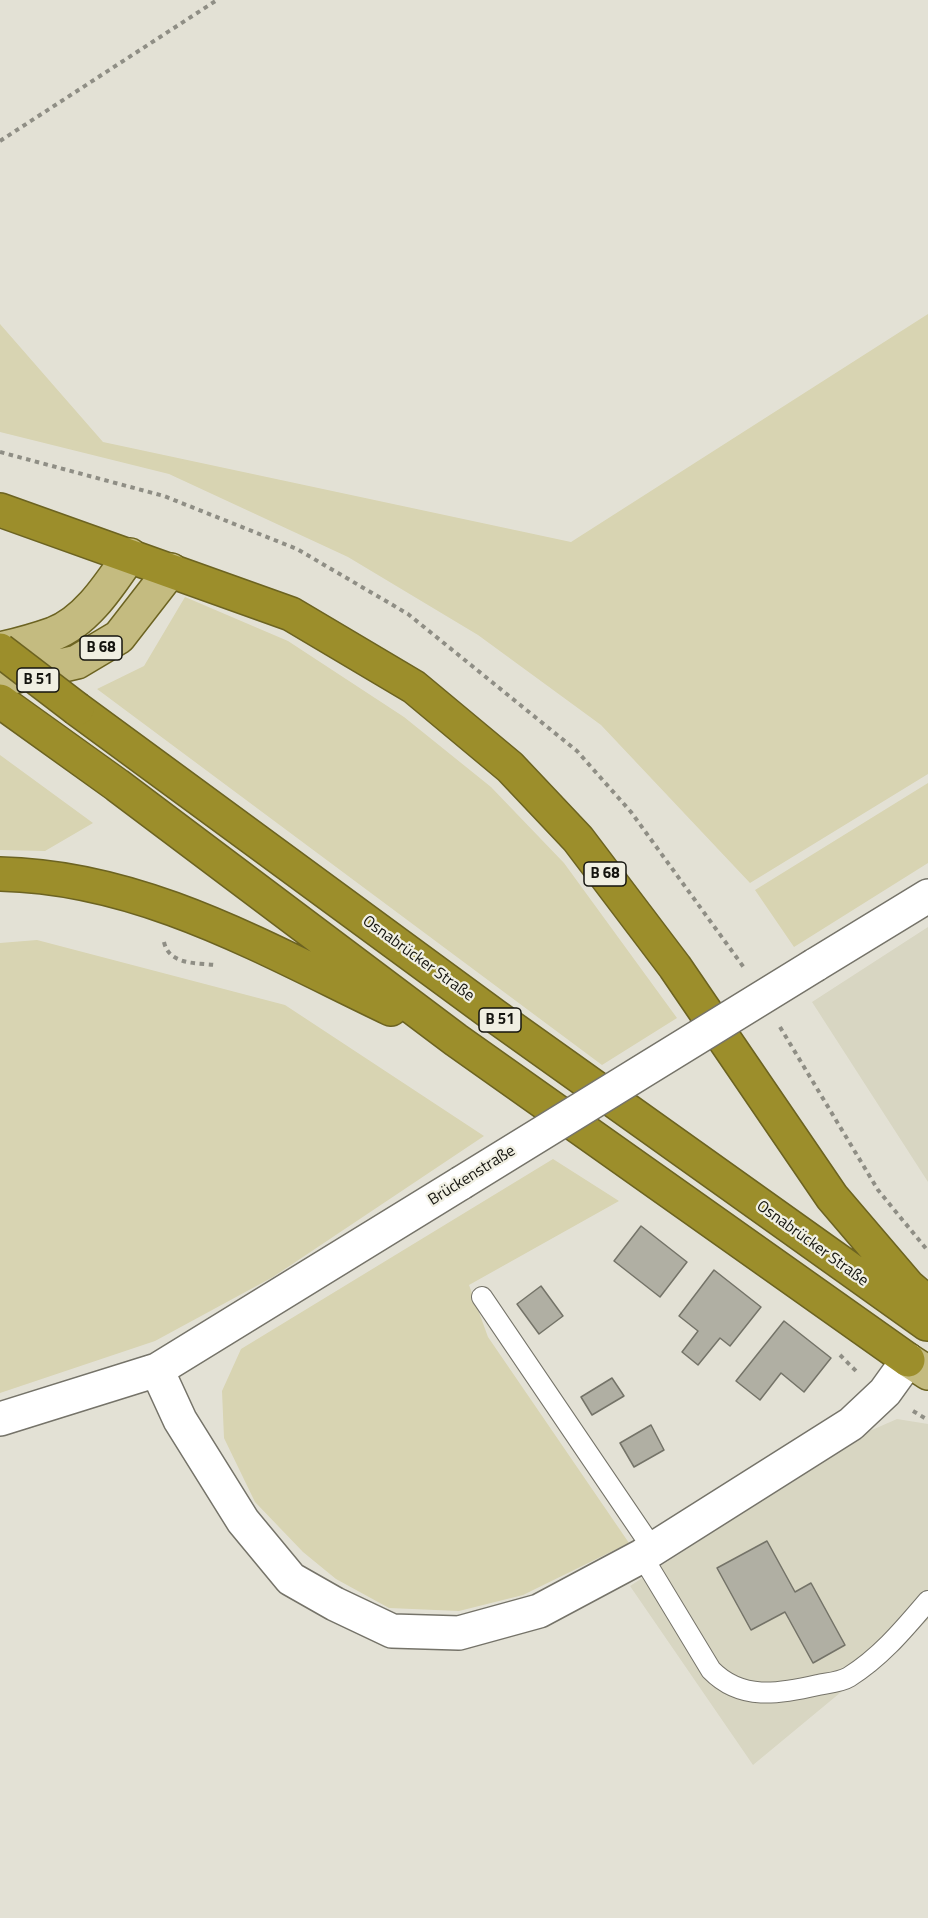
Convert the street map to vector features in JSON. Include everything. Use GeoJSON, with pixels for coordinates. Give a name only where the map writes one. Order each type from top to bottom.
{"type":"FeatureCollection","features":[{"type":"Feature","properties":{"kind":"highway","name":"B 68"},"geometry":{"type":"LineString","coordinates":[[0,510],[291,614],[414,687],[510,767],[578,839],[675,966],[832,1197],[908,1286],[928,1303]]}},
{"type":"Feature","properties":{"kind":"highway","name":"Osnabrücker Straße"},"geometry":{"type":"LineString","coordinates":[[0,650],[76,709],[495,1016],[928,1325]]}},
{"type":"Feature","properties":{"kind":"highway","name":"B 51"},"geometry":{"type":"LineString","coordinates":[[0,701],[117,785],[456,1040],[918,1366]]}},
{"type":"Feature","properties":{"kind":"highway"},"geometry":{"type":"LineString","coordinates":[[0,874],[37,874],[101,887],[188,912],[456,1040]]}},
{"type":"Feature","properties":{"kind":"main road","name":"B 68"},"geometry":{"type":"LineString","coordinates":[[0,650],[56,633],[82,614],[106,590],[130,555]]}},
{"type":"Feature","properties":{"kind":"main road","name":"B 68"},"geometry":{"type":"LineString","coordinates":[[0,680],[77,662],[119,638],[171,570]]}},
{"type":"Feature","properties":{"kind":"street","name":"Brückenstraße"},"geometry":{"type":"LineString","coordinates":[[0,1419],[157,1370],[928,896]]}},
{"type":"Feature","properties":{"kind":"street"},"geometry":{"type":"LineString","coordinates":[[157,1370],[180,1420],[243,1521],[291,1579],[335,1604],[392,1631],[459,1633],[539,1611],[647,1552],[851,1424],[885,1392],[918,1366]]}},
{"type":"Feature","properties":{"kind":"lane"},"geometry":{"type":"LineString","coordinates":[[482,1297],[647,1552],[711,1670],[724,1684],[758,1693],[809,1687],[847,1678],[892,1644],[928,1601]]}},
{"type":"Feature","properties":{"kind":"path"},"geometry":{"type":"LineString","coordinates":[[0,141],[217,0]]}},
{"type":"Feature","properties":{"kind":"shaded area"},"geometry":{"type":"Polygon","coordinates":[[[928,314],[928,774],[750,883],[601,725],[478,635],[348,557],[169,474],[0,432],[0,324],[103,442],[571,542],[928,314]]]}},
{"type":"Feature","properties":{"kind":"shaded area"},"geometry":{"type":"Polygon","coordinates":[[[185,597],[288,641],[404,717],[491,787],[564,863],[677,1018],[602,1065],[97,689],[144,666],[185,597]]]}},
{"type":"Feature","properties":{"kind":"shaded area"},"geometry":{"type":"Polygon","coordinates":[[[0,755],[93,823],[45,851],[0,850],[0,755]]]}},
{"type":"Feature","properties":{"kind":"shaded area"},"geometry":{"type":"Polygon","coordinates":[[[928,783],[928,863],[794,947],[755,890],[928,783]]]}},
{"type":"Feature","properties":{"kind":"shaded area"},"geometry":{"type":"Polygon","coordinates":[[[928,927],[928,1182],[812,1002],[928,927]]]}},
{"type":"Feature","properties":{"kind":"shaded area"},"geometry":{"type":"Polygon","coordinates":[[[37,940],[285,1005],[484,1136],[273,1277],[155,1341],[0,1393],[0,943],[37,940]]]}},
{"type":"Feature","properties":{"kind":"shaded area"},"geometry":{"type":"Polygon","coordinates":[[[553,1159],[619,1201],[469,1285],[488,1337],[629,1543],[523,1595],[459,1611],[389,1608],[336,1579],[303,1552],[255,1502],[224,1438],[222,1391],[241,1349],[553,1159]]]}},
{"type":"Feature","properties":{"kind":"shaded area"},"geometry":{"type":"Polygon","coordinates":[[[897,1419],[928,1424],[928,1620],[753,1765],[630,1586],[865,1433],[897,1419]]]}},
{"type":"Feature","properties":{"kind":"building"},"geometry":{"type":"Polygon","coordinates":[[[641,1226],[687,1262],[660,1297],[614,1261],[641,1226]]]}},
{"type":"Feature","properties":{"kind":"building"},"geometry":{"type":"Polygon","coordinates":[[[714,1270],[761,1307],[730,1346],[720,1338],[698,1365],[682,1352],[698,1331],[679,1316],[714,1270]]]}},
{"type":"Feature","properties":{"kind":"building"},"geometry":{"type":"Polygon","coordinates":[[[541,1286],[563,1316],[539,1334],[517,1304],[541,1286]]]}},
{"type":"Feature","properties":{"kind":"building"},"geometry":{"type":"Polygon","coordinates":[[[784,1321],[831,1358],[804,1392],[781,1373],[760,1400],[736,1381],[784,1321]]]}},
{"type":"Feature","properties":{"kind":"building"},"geometry":{"type":"Polygon","coordinates":[[[612,1378],[624,1396],[592,1415],[581,1397],[612,1378]]]}},
{"type":"Feature","properties":{"kind":"building"},"geometry":{"type":"Polygon","coordinates":[[[651,1425],[664,1450],[634,1467],[620,1443],[651,1425]]]}},
{"type":"Feature","properties":{"kind":"building"},"geometry":{"type":"Polygon","coordinates":[[[767,1541],[795,1592],[811,1583],[845,1645],[813,1663],[785,1612],[751,1630],[717,1568],[767,1541]]]}}]}
